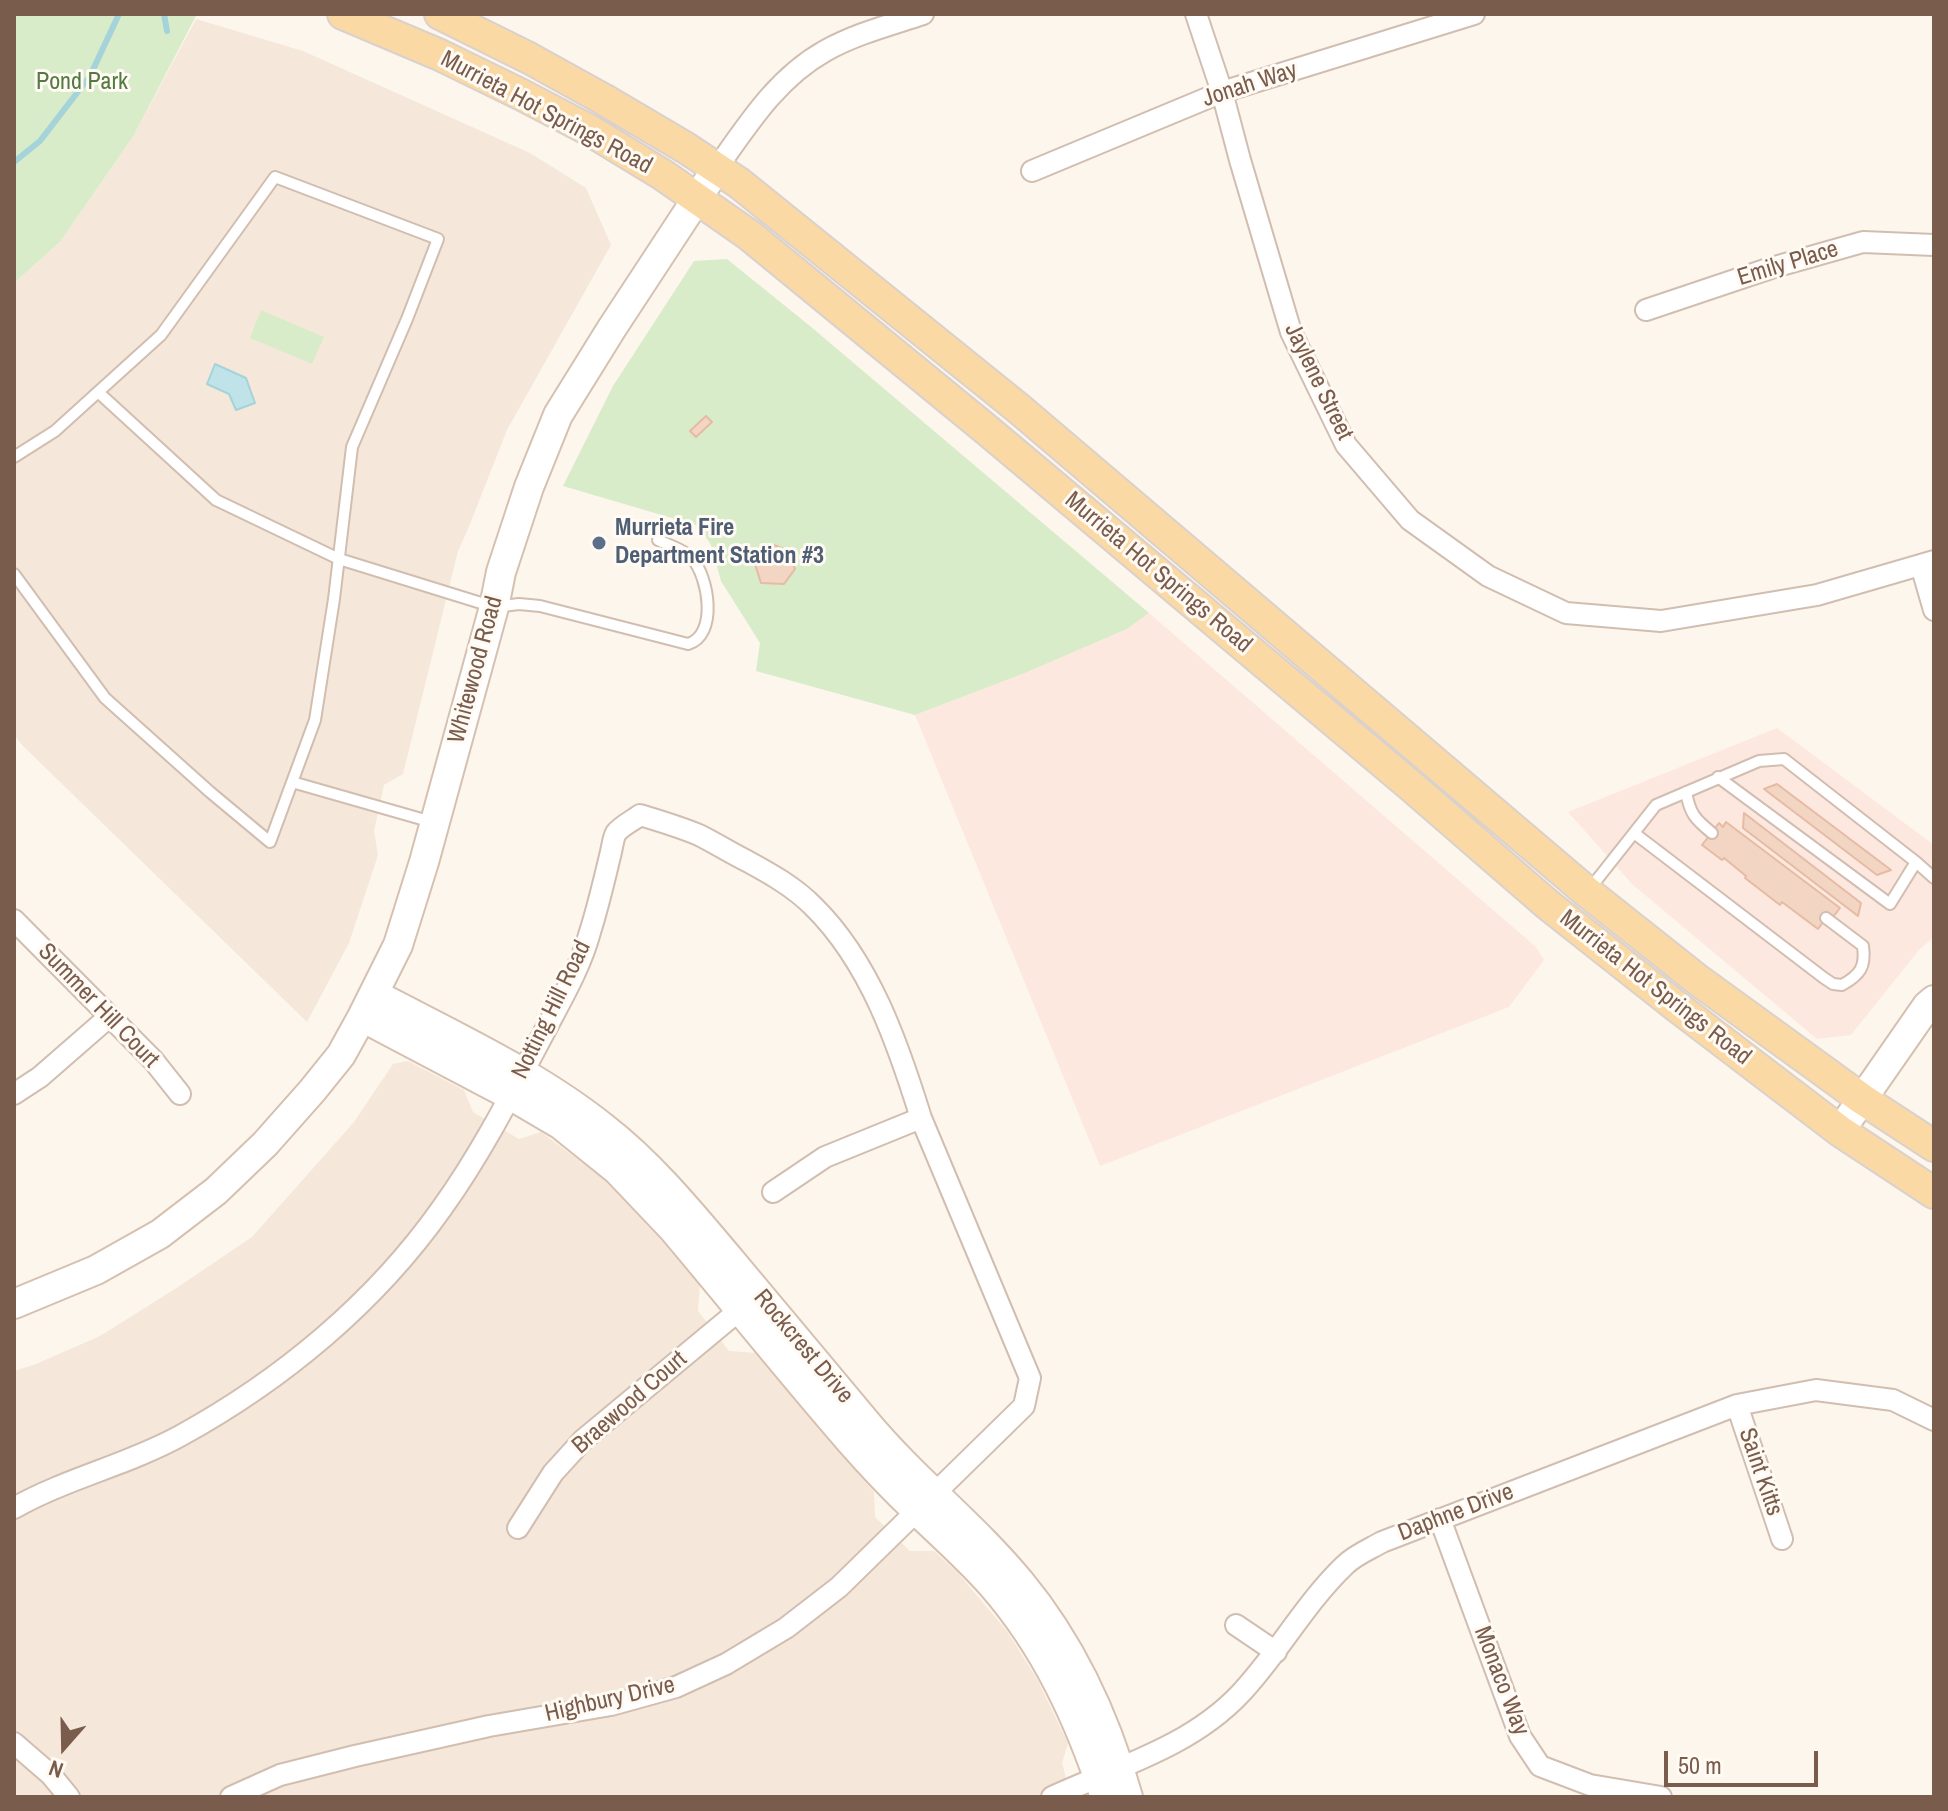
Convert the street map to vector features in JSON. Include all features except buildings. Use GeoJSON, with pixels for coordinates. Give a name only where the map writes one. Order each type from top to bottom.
{"type":"FeatureCollection","features":[{"type":"Feature","properties":{"kind":"main road","name":"Murrieta Hot Springs Road"},"geometry":{"type":"LineString","coordinates":[[343,14],[440,55],[589,130],[663,175],[749,235],[987,430],[1547,904],[1840,1131],[1934,1193]]}},
{"type":"Feature","properties":{"kind":"main road","name":"Murrieta Hot Springs Road"},"geometry":{"type":"LineString","coordinates":[[440,14],[566,78],[717,168],[773,209],[1018,408],[1587,892],[1698,980],[1862,1099],[1934,1146]]}},
{"type":"Feature","properties":{"kind":"main road","name":"Whitewood Road"},"geometry":{"type":"LineString","coordinates":[[14,1304],[96,1270],[160,1234],[216,1191],[265,1144],[341,1055],[398,945],[494,607],[501,572],[529,487],[558,415],[717,168]]}},
{"type":"Feature","properties":{"kind":"main road"},"geometry":{"type":"LineString","coordinates":[[1411,786],[1425,787],[1434,793],[1548,886],[1572,898],[1579,898],[1587,892]]}},
{"type":"Feature","properties":{"kind":"main road"},"geometry":{"type":"LineString","coordinates":[[1840,1131],[1934,1000]]}},
{"type":"Feature","properties":{"kind":"main road","name":"Rockcrest Drive"},"geometry":{"type":"LineString","coordinates":[[368,1006],[516,1084],[617,1170],[672,1228],[749,1301],[851,1442],[1019,1581],[1059,1635],[1081,1673],[1099,1710],[1108,1780],[1128,1797]]}},
{"type":"Feature","properties":{"kind":"street","name":"Whitewood Road"},"geometry":{"type":"LineString","coordinates":[[717,168],[762,106],[801,67],[826,50],[859,35],[923,14]]}},
{"type":"Feature","properties":{"kind":"street","name":"Jaylene Street"},"geometry":{"type":"LineString","coordinates":[[1196,14],[1222,92],[1291,332],[1346,445],[1410,520],[1488,576],[1566,613],[1661,621],[1817,595],[1927,563]]}},
{"type":"Feature","properties":{"kind":"street","name":"Jonah Way"},"geometry":{"type":"LineString","coordinates":[[1032,171],[1222,92],[1474,14]]}},
{"type":"Feature","properties":{"kind":"street","name":"Emily Place"},"geometry":{"type":"LineString","coordinates":[[1646,310],[1771,268],[1863,242],[1934,245]]}},
{"type":"Feature","properties":{"kind":"street"},"geometry":{"type":"LineString","coordinates":[[1927,563],[1934,610]]}},
{"type":"Feature","properties":{"kind":"street","name":"Notting Hill Road"},"geometry":{"type":"LineString","coordinates":[[14,1508],[34,1496],[178,1437],[265,1384],[354,1311],[387,1276],[420,1237],[465,1173],[516,1084],[575,972],[590,935],[616,832],[640,815],[697,834],[781,879],[813,905],[861,969],[888,1027],[921,1118],[1030,1378],[1024,1406],[925,1502]]}},
{"type":"Feature","properties":{"kind":"street","name":"Summer Hill Court"},"geometry":{"type":"LineString","coordinates":[[14,920],[153,1060],[180,1094]]}},
{"type":"Feature","properties":{"kind":"street"},"geometry":{"type":"LineString","coordinates":[[14,1094],[40,1077],[110,1016]]}},
{"type":"Feature","properties":{"kind":"street"},"geometry":{"type":"LineString","coordinates":[[773,1192],[825,1157],[921,1118]]}},
{"type":"Feature","properties":{"kind":"street","name":"Braewood Court"},"geometry":{"type":"LineString","coordinates":[[518,1528],[553,1473],[583,1440],[749,1301]]}},
{"type":"Feature","properties":{"kind":"street","name":"Daphne Drive"},"geometry":{"type":"LineString","coordinates":[[1052,1797],[1108,1780],[1204,1725],[1238,1696],[1347,1563],[1382,1542],[1737,1405],[1816,1390],[1893,1400],[1934,1420]]}},
{"type":"Feature","properties":{"kind":"street","name":"Saint Kitts"},"geometry":{"type":"LineString","coordinates":[[1737,1405],[1782,1539]]}},
{"type":"Feature","properties":{"kind":"street","name":"Highbury Drive"},"geometry":{"type":"LineString","coordinates":[[231,1797],[280,1775],[355,1756],[489,1726],[611,1705],[676,1687],[726,1664],[786,1628],[839,1587],[925,1502]]}},
{"type":"Feature","properties":{"kind":"street","name":"Monaco Way"},"geometry":{"type":"LineString","coordinates":[[1440,1519],[1520,1736],[1540,1766],[1590,1785],[1661,1797]]}},
{"type":"Feature","properties":{"kind":"street"},"geometry":{"type":"LineString","coordinates":[[1236,1625],[1276,1652]]}},
{"type":"Feature","properties":{"kind":"street"},"geometry":{"type":"LineString","coordinates":[[14,1743],[51,1775],[69,1797]]}},
{"type":"Feature","properties":{"kind":"lane"},"geometry":{"type":"LineString","coordinates":[[14,457],[55,431],[161,335],[275,177],[438,239],[352,447],[315,720],[270,842],[105,698],[14,574]]}},
{"type":"Feature","properties":{"kind":"lane"},"geometry":{"type":"LineString","coordinates":[[98,392],[216,500],[339,559],[494,607],[519,604],[540,606],[688,644],[697,641],[704,633],[708,609],[704,581],[691,557],[658,540]]}},
{"type":"Feature","properties":{"kind":"lane"},"geometry":{"type":"LineString","coordinates":[[1587,892],[1656,805],[1759,761],[1784,759],[1934,878]]}},
{"type":"Feature","properties":{"kind":"lane"},"geometry":{"type":"LineString","coordinates":[[1718,777],[1890,904],[1916,862]]}},
{"type":"Feature","properties":{"kind":"lane"},"geometry":{"type":"LineString","coordinates":[[292,782],[434,823]]}},
{"type":"Feature","properties":{"kind":"lane"},"geometry":{"type":"LineString","coordinates":[[1686,792],[1694,818],[1712,833]]}},
{"type":"Feature","properties":{"kind":"lane"},"geometry":{"type":"LineString","coordinates":[[1634,833],[1824,978],[1842,985],[1860,971],[1865,960],[1863,946],[1826,918]]}},
{"type":"Feature","properties":{"kind":"shaded area"},"geometry":{"type":"Polygon","coordinates":[[[196,19],[303,51],[530,153],[586,188],[611,245],[507,430],[458,551],[403,774],[384,785],[374,831],[378,855],[349,943],[307,1022],[14,735],[14,283],[60,242],[134,135],[196,19]]]}},
{"type":"Feature","properties":{"kind":"shaded area"},"geometry":{"type":"Polygon","coordinates":[[[1149,613],[1536,947],[1544,960],[1509,1007],[1100,1166],[915,715],[1025,673],[1127,629],[1149,613]]]}},
{"type":"Feature","properties":{"kind":"shaded area"},"geometry":{"type":"Polygon","coordinates":[[[1777,728],[1934,845],[1934,937],[1919,950],[1851,1035],[1817,1039],[1632,884],[1568,812],[1777,728]]]}},
{"type":"Feature","properties":{"kind":"shaded area"},"geometry":{"type":"Polygon","coordinates":[[[408,1061],[464,1090],[473,1112],[519,1139],[541,1132],[603,1178],[663,1242],[700,1285],[698,1311],[729,1351],[757,1353],[874,1492],[875,1517],[910,1551],[934,1551],[957,1572],[1007,1631],[1037,1679],[1068,1743],[1062,1763],[1071,1797],[14,1797],[14,1371],[100,1336],[252,1237],[354,1122],[393,1064],[408,1061]]]}},
{"type":"Feature","properties":{"kind":"green space","name":"Pond Park"},"geometry":{"type":"Polygon","coordinates":[[[14,14],[197,14],[134,135],[60,242],[14,283],[14,14]]]}},
{"type":"Feature","properties":{"kind":"green space"},"geometry":{"type":"Polygon","coordinates":[[[727,259],[1149,613],[1127,629],[1025,673],[915,715],[756,671],[760,643],[721,581],[711,545],[699,526],[563,486],[613,386],[694,261],[727,259]]]}},
{"type":"Feature","properties":{"kind":"green space"},"geometry":{"type":"Polygon","coordinates":[[[261,310],[324,337],[312,364],[250,338],[261,310]]]}},
{"type":"Feature","properties":{"kind":"water"},"geometry":{"type":"Polygon","coordinates":[[[215,364],[246,378],[255,403],[236,410],[229,394],[207,384],[215,364]]]}},
{"type":"Feature","properties":{"kind":"waterway"},"geometry":{"type":"LineString","coordinates":[[14,162],[40,141],[90,76],[119,14]]}},
{"type":"Feature","properties":{"kind":"waterway"},"geometry":{"type":"LineString","coordinates":[[164,14],[167,31]]}},
{"type":"Feature","properties":{"kind":"place","name":"Murrieta Fire Department Station #3"},"geometry":{"type":"Point","coordinates":[599,543]}}]}
